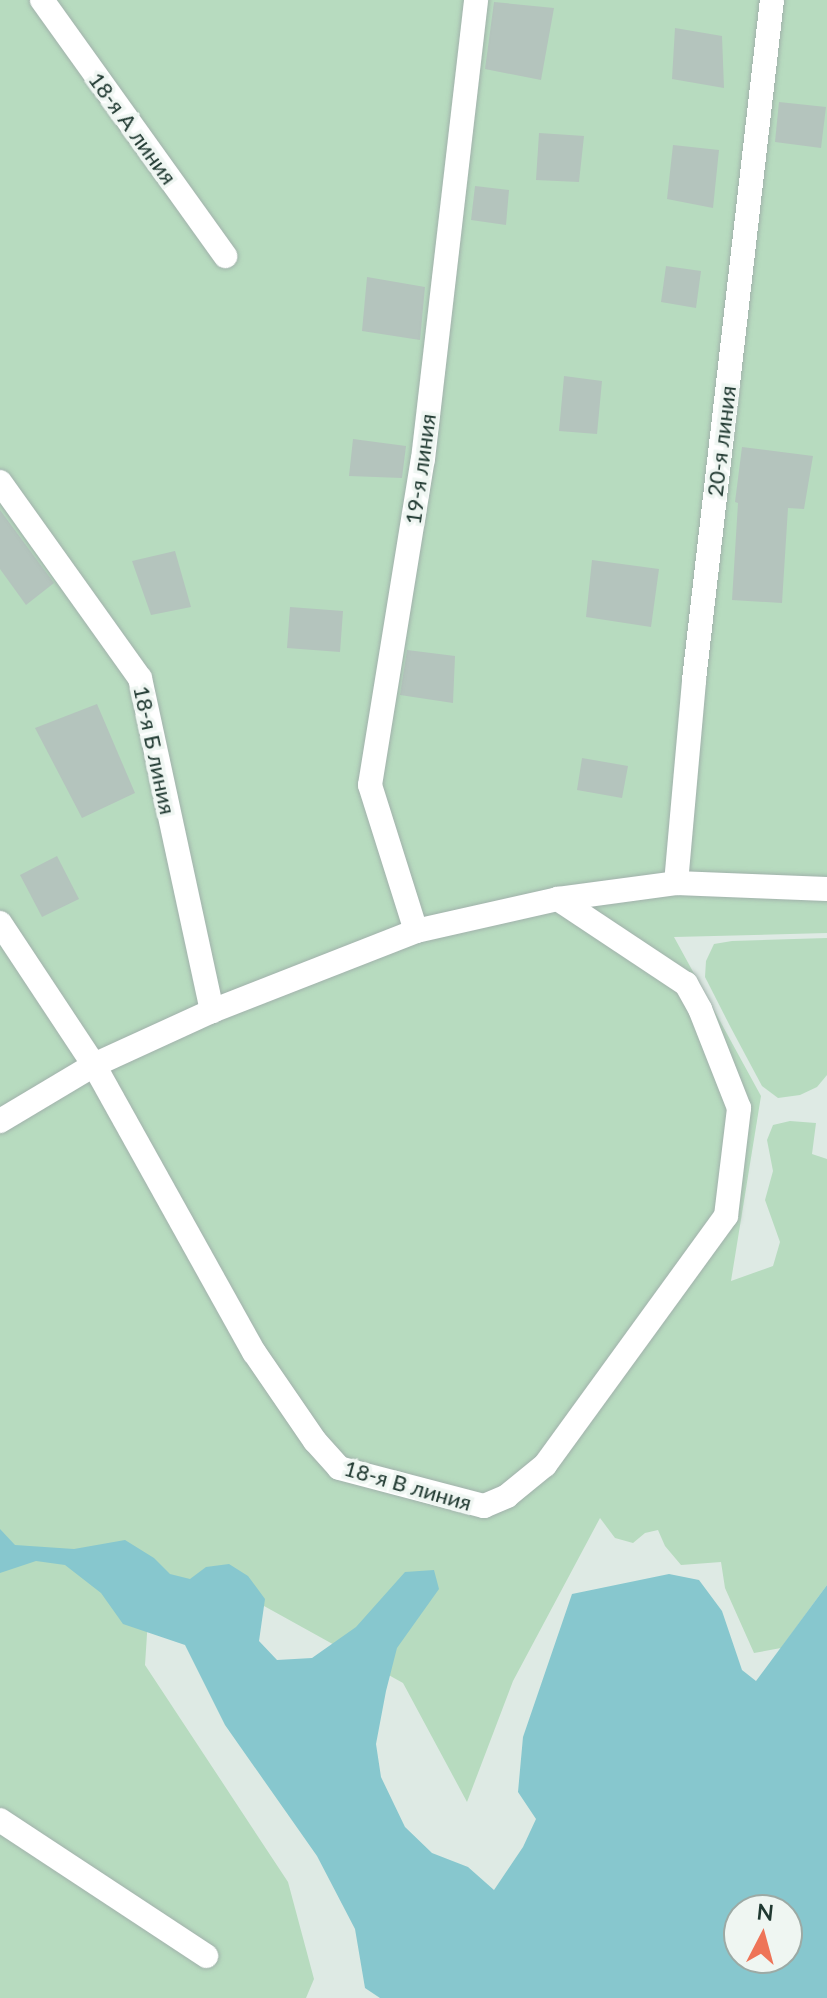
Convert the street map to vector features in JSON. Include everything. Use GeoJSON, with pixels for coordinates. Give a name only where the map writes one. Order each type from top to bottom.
{"type":"FeatureCollection","features":[{"type":"Feature","properties":{"kind":"street","name":"18-я А линия"},"geometry":{"type":"LineString","coordinates":[[42,0],[225,256]]}},
{"type":"Feature","properties":{"kind":"street","name":"19-я линия"},"geometry":{"type":"LineString","coordinates":[[416,931],[370,785],[423,459],[476,0]]}},
{"type":"Feature","properties":{"kind":"street","name":"20-я линия"},"geometry":{"type":"LineString","coordinates":[[676,883],[694,680],[772,0]]}},
{"type":"Feature","properties":{"kind":"street","name":"18-я Б линия"},"geometry":{"type":"LineString","coordinates":[[0,482],[140,678],[212,1011]]}},
{"type":"Feature","properties":{"kind":"street"},"geometry":{"type":"LineString","coordinates":[[0,1121],[94,1065],[212,1011],[416,931],[558,899],[676,883],[827,889]]}},
{"type":"Feature","properties":{"kind":"street","name":"18-я В линия"},"geometry":{"type":"LineString","coordinates":[[0,923],[94,1065],[254,1352],[315,1441],[339,1468],[484,1506],[507,1496],[545,1465],[726,1216],[739,1108],[700,1009],[686,984],[558,899]]}},
{"type":"Feature","properties":{"kind":"street"},"geometry":{"type":"LineString","coordinates":[[0,1820],[206,1956]]}},
{"type":"Feature","properties":{"kind":"green space"},"geometry":{"type":"Polygon","coordinates":[[[0,0],[827,0],[827,933],[674,937],[761,1096],[731,1281],[773,1266],[780,1242],[765,1200],[773,1171],[767,1140],[773,1125],[790,1121],[816,1123],[812,1154],[827,1159],[827,1585],[781,1648],[754,1653],[725,1588],[721,1562],[681,1565],[665,1546],[658,1530],[645,1533],[633,1543],[615,1538],[600,1518],[513,1681],[467,1802],[403,1683],[255,1601],[151,1572],[145,1665],[288,1882],[314,1979],[306,1998],[0,1998],[0,0]]]}},
{"type":"Feature","properties":{"kind":"green space"},"geometry":{"type":"Polygon","coordinates":[[[827,938],[827,1075],[817,1087],[800,1095],[778,1098],[762,1086],[731,1028],[705,977],[706,961],[714,944],[827,938]]]}},
{"type":"Feature","properties":{"kind":"water"},"geometry":{"type":"Polygon","coordinates":[[[0,1529],[15,1545],[74,1549],[125,1540],[154,1558],[170,1574],[190,1579],[206,1567],[229,1564],[248,1576],[265,1599],[259,1641],[277,1660],[312,1658],[356,1627],[405,1572],[434,1570],[439,1589],[397,1648],[376,1744],[381,1777],[405,1827],[432,1853],[468,1867],[494,1890],[523,1847],[536,1819],[518,1792],[523,1737],[572,1594],[669,1574],[699,1580],[722,1611],[742,1670],[756,1681],[827,1585],[827,1998],[380,1998],[365,1988],[355,1929],[317,1856],[225,1725],[185,1645],[123,1624],[101,1593],[65,1565],[36,1561],[0,1573],[0,1529]]]}},
{"type":"Feature","properties":{"kind":"building"},"geometry":{"type":"Polygon","coordinates":[[[494,2],[554,8],[541,80],[485,69],[494,2]]]}},
{"type":"Feature","properties":{"kind":"building"},"geometry":{"type":"Polygon","coordinates":[[[675,28],[722,36],[724,88],[672,79],[675,28]]]}},
{"type":"Feature","properties":{"kind":"building"},"geometry":{"type":"Polygon","coordinates":[[[779,102],[826,107],[821,148],[775,142],[779,102]]]}},
{"type":"Feature","properties":{"kind":"building"},"geometry":{"type":"Polygon","coordinates":[[[539,133],[584,136],[579,182],[536,180],[539,133]]]}},
{"type":"Feature","properties":{"kind":"building"},"geometry":{"type":"Polygon","coordinates":[[[673,145],[719,150],[713,208],[667,199],[673,145]]]}},
{"type":"Feature","properties":{"kind":"building"},"geometry":{"type":"Polygon","coordinates":[[[475,186],[509,190],[506,225],[471,220],[475,186]]]}},
{"type":"Feature","properties":{"kind":"building"},"geometry":{"type":"Polygon","coordinates":[[[666,266],[701,271],[696,308],[661,302],[666,266]]]}},
{"type":"Feature","properties":{"kind":"building"},"geometry":{"type":"Polygon","coordinates":[[[367,277],[425,287],[420,340],[362,331],[367,277]]]}},
{"type":"Feature","properties":{"kind":"building"},"geometry":{"type":"Polygon","coordinates":[[[564,376],[602,381],[597,434],[559,431],[564,376]]]}},
{"type":"Feature","properties":{"kind":"building"},"geometry":{"type":"Polygon","coordinates":[[[353,439],[406,446],[402,478],[349,476],[353,439]]]}},
{"type":"Feature","properties":{"kind":"building"},"geometry":{"type":"Polygon","coordinates":[[[742,447],[813,456],[804,509],[788,508],[782,603],[732,600],[738,503],[735,502],[742,447]]]}},
{"type":"Feature","properties":{"kind":"building"},"geometry":{"type":"Polygon","coordinates":[[[0,510],[54,583],[26,605],[0,569],[0,510]]]}},
{"type":"Feature","properties":{"kind":"building"},"geometry":{"type":"Polygon","coordinates":[[[175,551],[191,607],[151,615],[132,561],[175,551]]]}},
{"type":"Feature","properties":{"kind":"building"},"geometry":{"type":"Polygon","coordinates":[[[592,560],[659,569],[651,627],[586,617],[592,560]]]}},
{"type":"Feature","properties":{"kind":"building"},"geometry":{"type":"Polygon","coordinates":[[[290,607],[343,611],[340,652],[287,648],[290,607]]]}},
{"type":"Feature","properties":{"kind":"building"},"geometry":{"type":"Polygon","coordinates":[[[407,650],[455,656],[453,703],[400,695],[407,650]]]}},
{"type":"Feature","properties":{"kind":"building"},"geometry":{"type":"Polygon","coordinates":[[[97,704],[135,793],[82,818],[35,728],[97,704]]]}},
{"type":"Feature","properties":{"kind":"building"},"geometry":{"type":"Polygon","coordinates":[[[582,758],[628,766],[622,798],[577,790],[582,758]]]}},
{"type":"Feature","properties":{"kind":"building"},"geometry":{"type":"Polygon","coordinates":[[[57,856],[79,899],[42,917],[20,875],[57,856]]]}}]}
